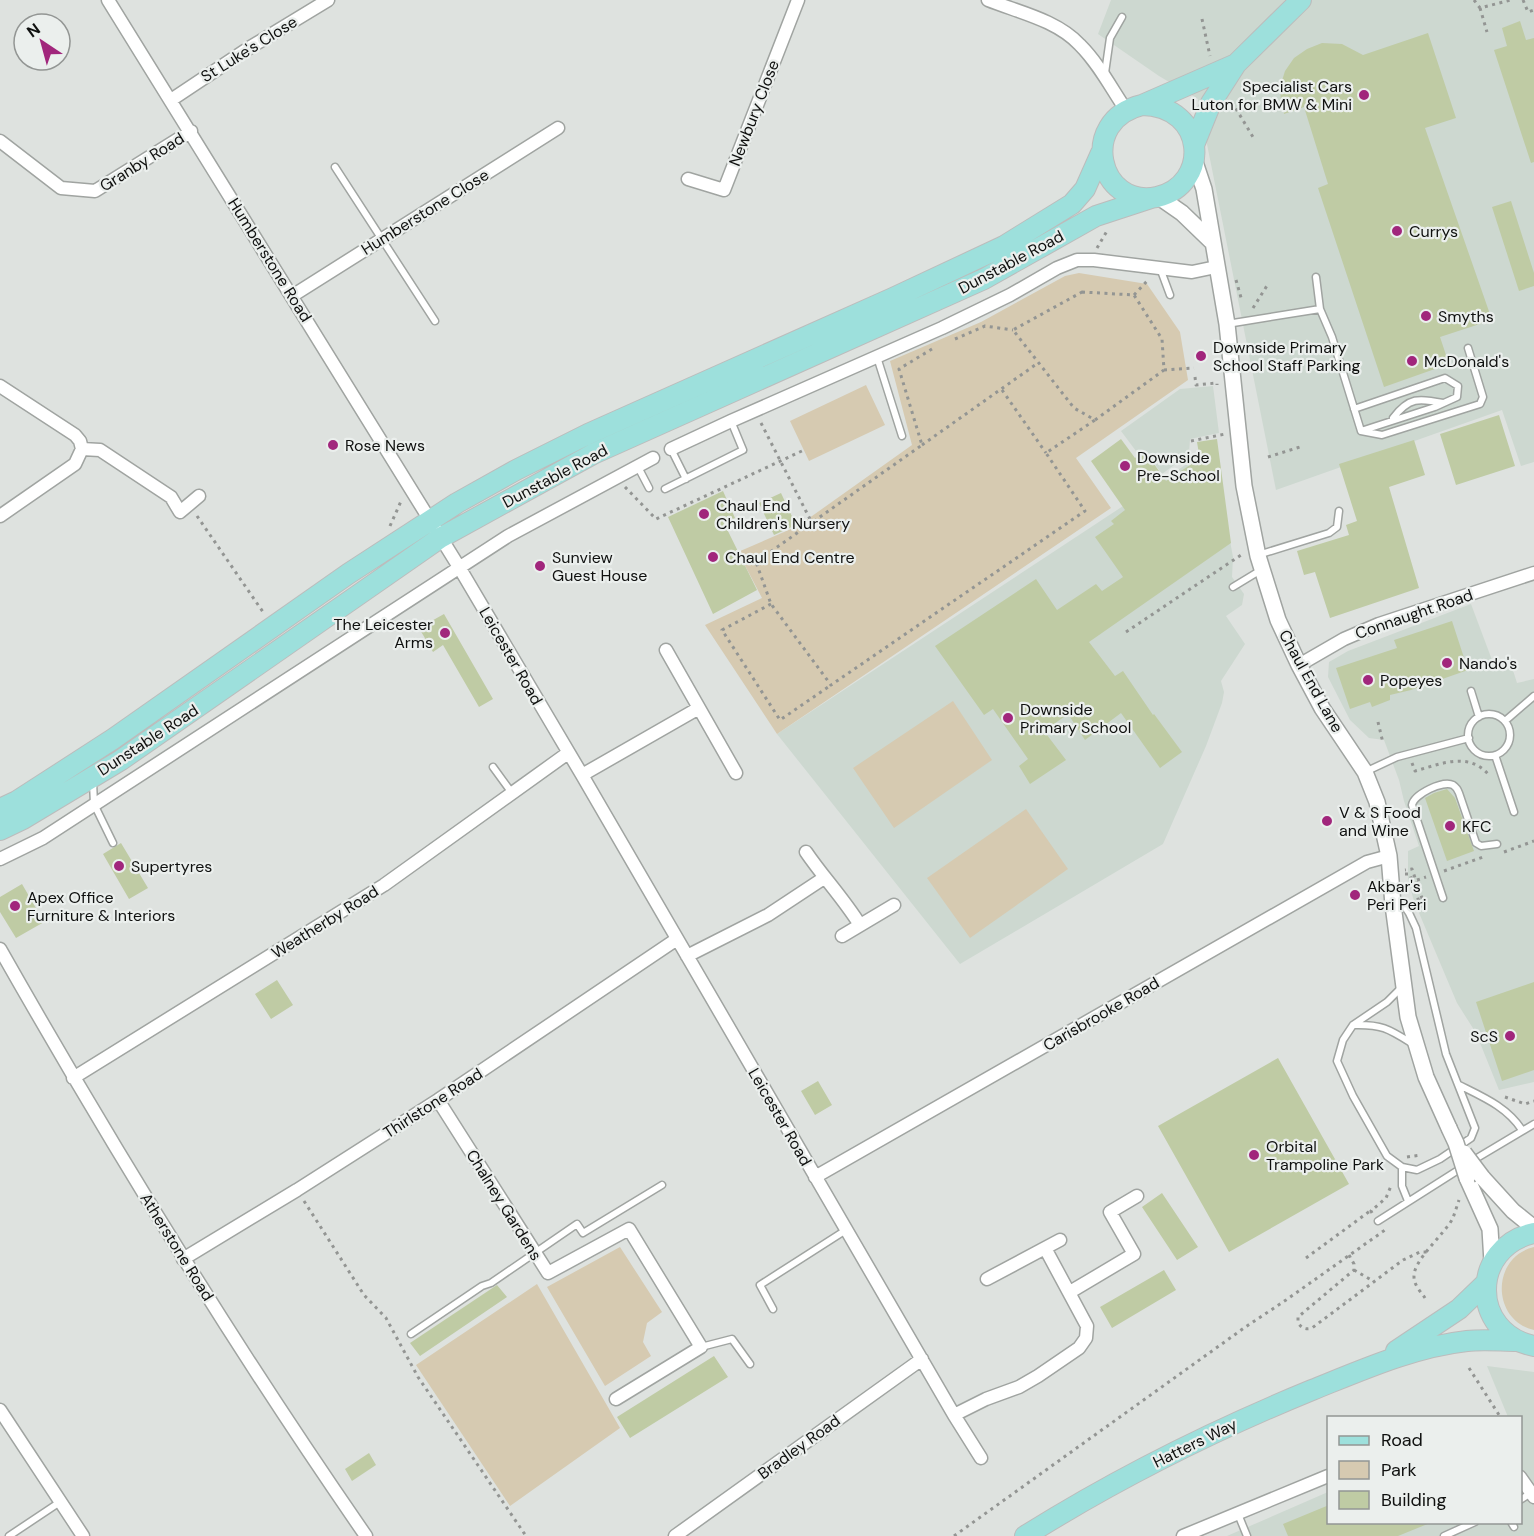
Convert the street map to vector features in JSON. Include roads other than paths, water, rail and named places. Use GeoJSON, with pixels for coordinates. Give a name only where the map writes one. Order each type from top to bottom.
{"type":"FeatureCollection","features":[{"type":"Feature","properties":{"kind":"main road"},"geometry":{"type":"LineString","coordinates":[[1236,64],[1116,118],[1107,128],[1101,153],[1104,168],[1112,181],[1123,190],[1136,196],[1155,197],[1171,192],[1182,183],[1190,172],[1194,152],[1211,104],[1236,64],[1301,0]]}},
{"type":"Feature","properties":{"kind":"main road"},"geometry":{"type":"LineString","coordinates":[[1134,108],[1156,105],[1170,110],[1182,119],[1190,131],[1194,152]]}},
{"type":"Feature","properties":{"kind":"main road","name":"Dunstable Road"},"geometry":{"type":"LineString","coordinates":[[0,809],[17,801],[113,739],[348,574],[430,520],[516,470],[588,434],[903,294],[1005,246],[1072,204],[1085,189],[1101,153]]}},
{"type":"Feature","properties":{"kind":"main road","name":"Dunstable Road"},"geometry":{"type":"LineString","coordinates":[[0,830],[93,777],[218,694],[440,538],[593,454],[984,279],[1096,216],[1155,197]]}},
{"type":"Feature","properties":{"kind":"main road"},"geometry":{"type":"LineString","coordinates":[[1526,1344],[1503,1331],[1492,1317],[1486,1301],[1486,1283],[1492,1262],[1501,1250],[1512,1241],[1534,1233]]}},
{"type":"Feature","properties":{"kind":"main road","name":"Hatters Way"},"geometry":{"type":"LineString","coordinates":[[1374,1365],[1459,1309],[1486,1283]]}},
{"type":"Feature","properties":{"kind":"main road","name":"Hatters Way"},"geometry":{"type":"LineString","coordinates":[[1025,1536],[1062,1512],[1179,1450],[1276,1405],[1374,1365],[1420,1351],[1468,1341],[1526,1344]]}},
{"type":"Feature","properties":{"kind":"street","name":"Humberstone Road"},"geometry":{"type":"LineString","coordinates":[[108,0],[191,131],[440,538]]}},
{"type":"Feature","properties":{"kind":"street","name":"St Luke's Close"},"geometry":{"type":"LineString","coordinates":[[171,100],[249,48],[328,0]]}},
{"type":"Feature","properties":{"kind":"street","name":"Newbury Close"},"geometry":{"type":"LineString","coordinates":[[688,179],[724,190],[798,0]]}},
{"type":"Feature","properties":{"kind":"street"},"geometry":{"type":"LineString","coordinates":[[988,0],[1050,24],[1079,43],[1134,108]]}},
{"type":"Feature","properties":{"kind":"street","name":"Humberstone Close"},"geometry":{"type":"LineString","coordinates":[[292,296],[558,128]]}},
{"type":"Feature","properties":{"kind":"street","name":"Granby Road"},"geometry":{"type":"LineString","coordinates":[[0,141],[61,188],[95,191],[191,131]]}},
{"type":"Feature","properties":{"kind":"street","name":"Chaul End Lane"},"geometry":{"type":"LineString","coordinates":[[1194,152],[1204,189],[1211,241],[1227,324],[1232,432],[1258,557],[1278,620],[1299,665],[1322,708],[1365,772],[1377,802],[1389,856],[1402,987],[1408,1017],[1426,1077],[1476,1181],[1490,1229],[1492,1262]]}},
{"type":"Feature","properties":{"kind":"street"},"geometry":{"type":"LineString","coordinates":[[1155,197],[1182,213],[1211,241]]}},
{"type":"Feature","properties":{"kind":"street","name":"Dunstable Road"},"geometry":{"type":"LineString","coordinates":[[671,449],[1000,300],[1057,268],[1077,260],[1192,272],[1216,267]]}},
{"type":"Feature","properties":{"kind":"street"},"geometry":{"type":"LineString","coordinates":[[0,386],[75,435],[80,441],[82,450],[75,464],[0,516]]}},
{"type":"Feature","properties":{"kind":"street"},"geometry":{"type":"LineString","coordinates":[[82,450],[100,450],[171,497],[180,512],[199,496]]}},
{"type":"Feature","properties":{"kind":"street","name":"Dunstable Road"},"geometry":{"type":"LineString","coordinates":[[0,859],[43,838],[508,536],[653,458]]}},
{"type":"Feature","properties":{"kind":"street","name":"Leicester Road"},"geometry":{"type":"LineString","coordinates":[[440,538],[582,775],[954,1416],[981,1458]]}},
{"type":"Feature","properties":{"kind":"street","name":"Connaught Road"},"geometry":{"type":"LineString","coordinates":[[1299,665],[1344,639],[1379,624],[1534,573]]}},
{"type":"Feature","properties":{"kind":"street"},"geometry":{"type":"LineString","coordinates":[[666,650],[736,772]]}},
{"type":"Feature","properties":{"kind":"street"},"geometry":{"type":"LineString","coordinates":[[582,775],[699,708]]}},
{"type":"Feature","properties":{"kind":"street","name":"Weatherby Road"},"geometry":{"type":"LineString","coordinates":[[73,1078],[384,885],[568,753]]}},
{"type":"Feature","properties":{"kind":"street"},"geometry":{"type":"LineString","coordinates":[[806,852],[824,878],[848,905],[860,925]]}},
{"type":"Feature","properties":{"kind":"street","name":"Carisbrooke Road"},"geometry":{"type":"LineString","coordinates":[[815,1177],[1367,862],[1389,856]]}},
{"type":"Feature","properties":{"kind":"street"},"geometry":{"type":"LineString","coordinates":[[687,956],[768,915],[824,878]]}},
{"type":"Feature","properties":{"kind":"street"},"geometry":{"type":"LineString","coordinates":[[842,936],[894,905]]}},
{"type":"Feature","properties":{"kind":"street","name":"Thirlstone Road"},"geometry":{"type":"LineString","coordinates":[[183,1259],[438,1100],[677,939]]}},
{"type":"Feature","properties":{"kind":"street","name":"Atherstone Road"},"geometry":{"type":"LineString","coordinates":[[0,950],[73,1078],[183,1259],[366,1536]]}},
{"type":"Feature","properties":{"kind":"street","name":"Chalney Gardens"},"geometry":{"type":"LineString","coordinates":[[438,1100],[548,1273],[629,1230],[701,1347]]}},
{"type":"Feature","properties":{"kind":"street","name":"Chaul End Lane"},"geometry":{"type":"LineString","coordinates":[[1476,1181],[1534,1228]]}},
{"type":"Feature","properties":{"kind":"street"},"geometry":{"type":"LineString","coordinates":[[1070,1292],[1134,1254],[1110,1212],[1137,1196]]}},
{"type":"Feature","properties":{"kind":"street"},"geometry":{"type":"LineString","coordinates":[[987,1279],[1060,1240]]}},
{"type":"Feature","properties":{"kind":"street"},"geometry":{"type":"LineString","coordinates":[[954,1416],[986,1399],[1019,1387],[1079,1348],[1086,1338],[1088,1326],[1045,1248]]}},
{"type":"Feature","properties":{"kind":"street"},"geometry":{"type":"LineString","coordinates":[[616,1400],[701,1347]]}},
{"type":"Feature","properties":{"kind":"street","name":"Bradley Road"},"geometry":{"type":"LineString","coordinates":[[675,1536],[922,1359]]}},
{"type":"Feature","properties":{"kind":"street"},"geometry":{"type":"LineString","coordinates":[[0,1410],[83,1536]]}},
{"type":"Feature","properties":{"kind":"street"},"geometry":{"type":"LineString","coordinates":[[1183,1536],[1327,1477]]}},
{"type":"Feature","properties":{"kind":"street"},"geometry":{"type":"LineString","coordinates":[[1522,1479],[1530,1495]]}},
{"type":"Feature","properties":{"kind":"lane"},"geometry":{"type":"LineString","coordinates":[[1105,75],[1110,38],[1122,17]]}},
{"type":"Feature","properties":{"kind":"lane"},"geometry":{"type":"LineString","coordinates":[[335,167],[435,321]]}},
{"type":"Feature","properties":{"kind":"lane"},"geometry":{"type":"LineString","coordinates":[[1159,268],[1170,295]]}},
{"type":"Feature","properties":{"kind":"lane"},"geometry":{"type":"LineString","coordinates":[[1316,277],[1320,309],[1340,361],[1361,431]]}},
{"type":"Feature","properties":{"kind":"lane"},"geometry":{"type":"LineString","coordinates":[[1227,324],[1320,309]]}},
{"type":"Feature","properties":{"kind":"lane"},"geometry":{"type":"LineString","coordinates":[[1361,431],[1382,435],[1480,404],[1483,397],[1468,348]]}},
{"type":"Feature","properties":{"kind":"lane"},"geometry":{"type":"LineString","coordinates":[[877,357],[902,436]]}},
{"type":"Feature","properties":{"kind":"lane"},"geometry":{"type":"LineString","coordinates":[[1354,409],[1445,378],[1458,386],[1457,397],[1361,431]]}},
{"type":"Feature","properties":{"kind":"lane"},"geometry":{"type":"LineString","coordinates":[[1393,419],[1403,405],[1422,399],[1443,403]]}},
{"type":"Feature","properties":{"kind":"lane"},"geometry":{"type":"LineString","coordinates":[[665,489],[743,450],[731,421]]}},
{"type":"Feature","properties":{"kind":"lane"},"geometry":{"type":"LineString","coordinates":[[671,449],[686,479]]}},
{"type":"Feature","properties":{"kind":"lane"},"geometry":{"type":"LineString","coordinates":[[638,467],[649,488]]}},
{"type":"Feature","properties":{"kind":"lane"},"geometry":{"type":"LineString","coordinates":[[1233,587],[1258,557],[1329,533],[1337,527],[1339,511]]}},
{"type":"Feature","properties":{"kind":"lane"},"geometry":{"type":"LineString","coordinates":[[1472,690],[1479,717]]}},
{"type":"Feature","properties":{"kind":"lane"},"geometry":{"type":"LineString","coordinates":[[1505,722],[1534,696]]}},
{"type":"Feature","properties":{"kind":"lane"},"geometry":{"type":"LineString","coordinates":[[1493,715],[1505,722],[1510,734],[1509,741],[1506,747],[1495,755],[1481,755],[1475,751],[1469,738],[1471,726],[1479,717],[1493,715]]}},
{"type":"Feature","properties":{"kind":"lane"},"geometry":{"type":"LineString","coordinates":[[1365,772],[1397,757],[1469,738]]}},
{"type":"Feature","properties":{"kind":"lane"},"geometry":{"type":"LineString","coordinates":[[1495,755],[1514,812]]}},
{"type":"Feature","properties":{"kind":"lane"},"geometry":{"type":"LineString","coordinates":[[493,767],[512,793]]}},
{"type":"Feature","properties":{"kind":"lane"},"geometry":{"type":"LineString","coordinates":[[93,777],[94,804],[113,843]]}},
{"type":"Feature","properties":{"kind":"lane"},"geometry":{"type":"LineString","coordinates":[[1443,898],[1412,804],[1414,798],[1420,793],[1447,784],[1454,786],[1459,793],[1476,843],[1481,846],[1497,844]]}},
{"type":"Feature","properties":{"kind":"lane"},"geometry":{"type":"LineString","coordinates":[[1393,905],[1403,904],[1416,928],[1446,1054],[1476,1128],[1471,1138],[1440,1159],[1417,1170],[1402,1167],[1386,1156],[1337,1061],[1343,1040],[1353,1025],[1387,1002],[1402,987]]}},
{"type":"Feature","properties":{"kind":"lane"},"geometry":{"type":"LineString","coordinates":[[1353,1025],[1370,1024],[1387,1028],[1417,1047]]}},
{"type":"Feature","properties":{"kind":"lane"},"geometry":{"type":"LineString","coordinates":[[1459,1085],[1495,1102],[1515,1119],[1522,1130]]}},
{"type":"Feature","properties":{"kind":"lane"},"geometry":{"type":"LineString","coordinates":[[1378,1221],[1534,1124]]}},
{"type":"Feature","properties":{"kind":"lane"},"geometry":{"type":"LineString","coordinates":[[1402,1167],[1402,1186],[1408,1201]]}},
{"type":"Feature","properties":{"kind":"lane"},"geometry":{"type":"LineString","coordinates":[[411,1334],[577,1224],[584,1233],[662,1185]]}},
{"type":"Feature","properties":{"kind":"lane"},"geometry":{"type":"LineString","coordinates":[[773,1309],[760,1285],[846,1230]]}},
{"type":"Feature","properties":{"kind":"lane"},"geometry":{"type":"LineString","coordinates":[[701,1347],[732,1339],[750,1364]]}},
{"type":"Feature","properties":{"kind":"lane"},"geometry":{"type":"LineString","coordinates":[[9,1536],[60,1502]]}},
{"type":"Feature","properties":{"kind":"lane"},"geometry":{"type":"LineString","coordinates":[[1238,1514],[1248,1536]]}},
{"type":"Feature","properties":{"kind":"lane"},"geometry":{"type":"LineString","coordinates":[[1444,1536],[1471,1524]]}},
{"type":"Feature","properties":{"kind":"place","name":"Specialist Cars Luton for BMW & Mini"},"geometry":{"type":"Point","coordinates":[1364,95]}},
{"type":"Feature","properties":{"kind":"place","name":"Currys"},"geometry":{"type":"Point","coordinates":[1397,231]}},
{"type":"Feature","properties":{"kind":"place","name":"Smyths"},"geometry":{"type":"Point","coordinates":[1426,316]}},
{"type":"Feature","properties":{"kind":"place","name":"Downside Primary School Staff Parking"},"geometry":{"type":"Point","coordinates":[1201,356]}},
{"type":"Feature","properties":{"kind":"place","name":"McDonald's"},"geometry":{"type":"Point","coordinates":[1412,361]}},
{"type":"Feature","properties":{"kind":"place","name":"Rose News"},"geometry":{"type":"Point","coordinates":[333,445]}},
{"type":"Feature","properties":{"kind":"place","name":"Downside Pre-School"},"geometry":{"type":"Point","coordinates":[1125,466]}},
{"type":"Feature","properties":{"kind":"place","name":"Chaul End Children's Nursery"},"geometry":{"type":"Point","coordinates":[704,514]}},
{"type":"Feature","properties":{"kind":"place","name":"Chaul End Centre"},"geometry":{"type":"Point","coordinates":[713,557]}},
{"type":"Feature","properties":{"kind":"place","name":"Sunview Guest House"},"geometry":{"type":"Point","coordinates":[540,566]}},
{"type":"Feature","properties":{"kind":"place","name":"The Leicester Arms"},"geometry":{"type":"Point","coordinates":[445,633]}},
{"type":"Feature","properties":{"kind":"place","name":"Nando's"},"geometry":{"type":"Point","coordinates":[1447,663]}},
{"type":"Feature","properties":{"kind":"place","name":"Popeyes"},"geometry":{"type":"Point","coordinates":[1368,680]}},
{"type":"Feature","properties":{"kind":"place","name":"Downside Primary School"},"geometry":{"type":"Point","coordinates":[1008,718]}},
{"type":"Feature","properties":{"kind":"place","name":"V & S Food and Wine"},"geometry":{"type":"Point","coordinates":[1327,821]}},
{"type":"Feature","properties":{"kind":"place","name":"KFC"},"geometry":{"type":"Point","coordinates":[1450,826]}},
{"type":"Feature","properties":{"kind":"place","name":"Supertyres"},"geometry":{"type":"Point","coordinates":[119,866]}},
{"type":"Feature","properties":{"kind":"place","name":"Akbar's Peri Peri"},"geometry":{"type":"Point","coordinates":[1355,895]}},
{"type":"Feature","properties":{"kind":"place","name":"Apex Office Furniture & Interiors"},"geometry":{"type":"Point","coordinates":[15,906]}},
{"type":"Feature","properties":{"kind":"place","name":"ScS"},"geometry":{"type":"Point","coordinates":[1510,1036]}},
{"type":"Feature","properties":{"kind":"place","name":"Orbital Trampoline Park"},"geometry":{"type":"Point","coordinates":[1254,1155]}}]}
